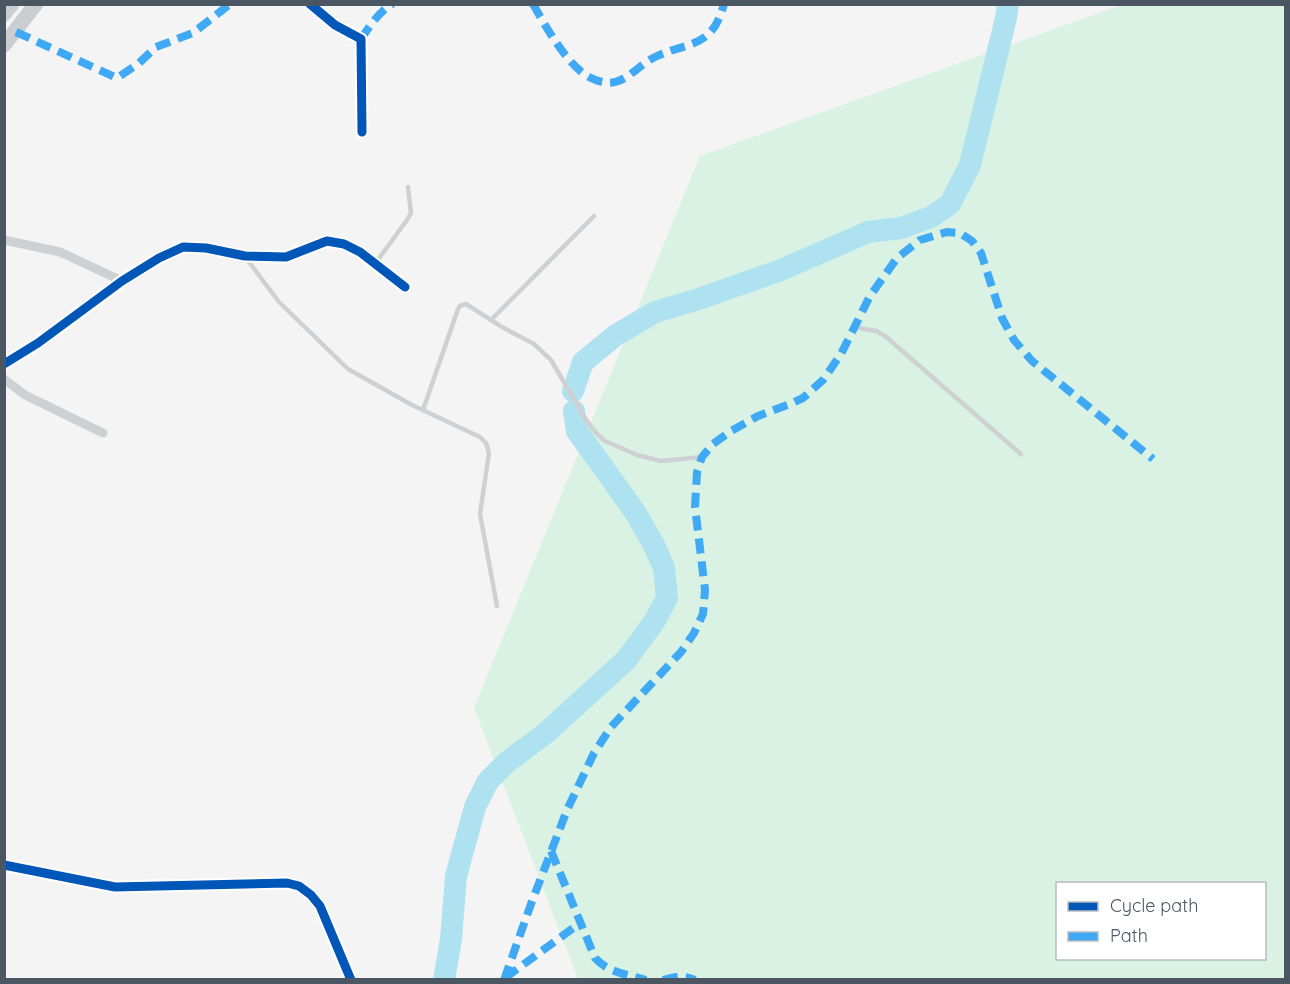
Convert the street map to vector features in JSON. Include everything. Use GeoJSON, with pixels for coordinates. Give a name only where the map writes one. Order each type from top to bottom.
{"type":"FeatureCollection","features":[{"type":"Feature","properties":{"kind":"main road"},"geometry":{"type":"LineString","coordinates":[[4,14],[12,4]]}},
{"type":"Feature","properties":{"kind":"main road"},"geometry":{"type":"LineString","coordinates":[[4,45],[36,4]]}},
{"type":"Feature","properties":{"kind":"street"},"geometry":{"type":"LineString","coordinates":[[310,4],[335,25],[361,39],[362,132]]}},
{"type":"Feature","properties":{"kind":"street"},"geometry":{"type":"LineString","coordinates":[[4,240],[60,252],[122,281]]}},
{"type":"Feature","properties":{"kind":"street"},"geometry":{"type":"LineString","coordinates":[[4,364],[38,343],[122,281],[159,258],[183,247],[206,248],[245,256],[286,257],[327,241],[344,244],[360,252],[405,287]]}},
{"type":"Feature","properties":{"kind":"street"},"geometry":{"type":"LineString","coordinates":[[4,379],[25,395],[103,433]]}},
{"type":"Feature","properties":{"kind":"street"},"geometry":{"type":"LineString","coordinates":[[4,865],[115,887],[287,883],[299,886],[320,906],[351,980]]}},
{"type":"Feature","properties":{"kind":"lane"},"geometry":{"type":"LineString","coordinates":[[375,264],[411,213],[408,187]]}},
{"type":"Feature","properties":{"kind":"lane"},"geometry":{"type":"LineString","coordinates":[[491,320],[594,216]]}},
{"type":"Feature","properties":{"kind":"lane"},"geometry":{"type":"LineString","coordinates":[[245,256],[279,302],[348,369],[423,410],[480,436],[486,442],[489,453],[480,514],[497,606]]}},
{"type":"Feature","properties":{"kind":"lane"},"geometry":{"type":"LineString","coordinates":[[423,410],[460,306],[466,304],[534,344],[551,360],[586,420],[605,441],[637,455],[661,461],[702,457]]}},
{"type":"Feature","properties":{"kind":"lane"},"geometry":{"type":"LineString","coordinates":[[855,327],[876,331],[885,336],[1021,454]]}},
{"type":"Feature","properties":{"kind":"green space"},"geometry":{"type":"Polygon","coordinates":[[[1121,5],[1285,5],[1285,979],[578,979],[474,708],[700,156],[1121,5]]]}},
{"type":"Feature","properties":{"kind":"waterway"},"geometry":{"type":"LineString","coordinates":[[573,391],[583,362],[616,335],[655,312],[781,270],[868,232],[901,228],[931,217],[950,204],[970,165],[1008,4]]}},
{"type":"Feature","properties":{"kind":"waterway"},"geometry":{"type":"LineString","coordinates":[[444,980],[451,939],[456,876],[475,807],[488,781],[507,762],[546,733],[626,660],[654,622],[667,598],[664,568],[654,545],[635,512],[577,431],[574,411]]}},
{"type":"Feature","properties":{"kind":"marked path"},"geometry":{"type":"LineString","coordinates":[[16,32],[117,78],[138,64],[156,47],[193,33],[230,4]]}},
{"type":"Feature","properties":{"kind":"marked path"},"geometry":{"type":"LineString","coordinates":[[361,39],[379,15],[393,4]]}},
{"type":"Feature","properties":{"kind":"marked path"},"geometry":{"type":"LineString","coordinates":[[533,4],[558,45],[573,64],[589,77],[609,83],[625,78],[655,57],[689,45],[706,36],[719,19],[724,4]]}},
{"type":"Feature","properties":{"kind":"marked path"},"geometry":{"type":"LineString","coordinates":[[504,980],[567,810],[594,753],[611,727],[681,652],[703,614],[705,590],[695,507],[697,472],[702,457],[713,444],[731,431],[758,416],[803,398],[823,380],[841,354],[870,296],[897,258],[920,240],[947,232],[960,233],[972,241],[981,253],[1002,318],[1014,340],[1032,361],[1153,459]]}},
{"type":"Feature","properties":{"kind":"marked path"},"geometry":{"type":"LineString","coordinates":[[551,851],[595,958],[612,970],[646,980]]}},
{"type":"Feature","properties":{"kind":"marked path"},"geometry":{"type":"LineString","coordinates":[[505,978],[580,923]]}},
{"type":"Feature","properties":{"kind":"marked path"},"geometry":{"type":"LineString","coordinates":[[663,980],[679,977],[695,980]]}},
{"type":"Feature","properties":{"kind":"cycle path"},"geometry":{"type":"LineString","coordinates":[[310,4],[335,25],[361,39],[362,132]]}},
{"type":"Feature","properties":{"kind":"cycle path"},"geometry":{"type":"LineString","coordinates":[[4,364],[38,343],[122,281],[159,258],[183,247],[206,248],[245,256],[286,257],[327,241],[344,244],[360,252],[405,287]]}},
{"type":"Feature","properties":{"kind":"cycle path"},"geometry":{"type":"LineString","coordinates":[[4,865],[115,887],[287,883],[299,886],[320,906],[351,980]]}}]}
